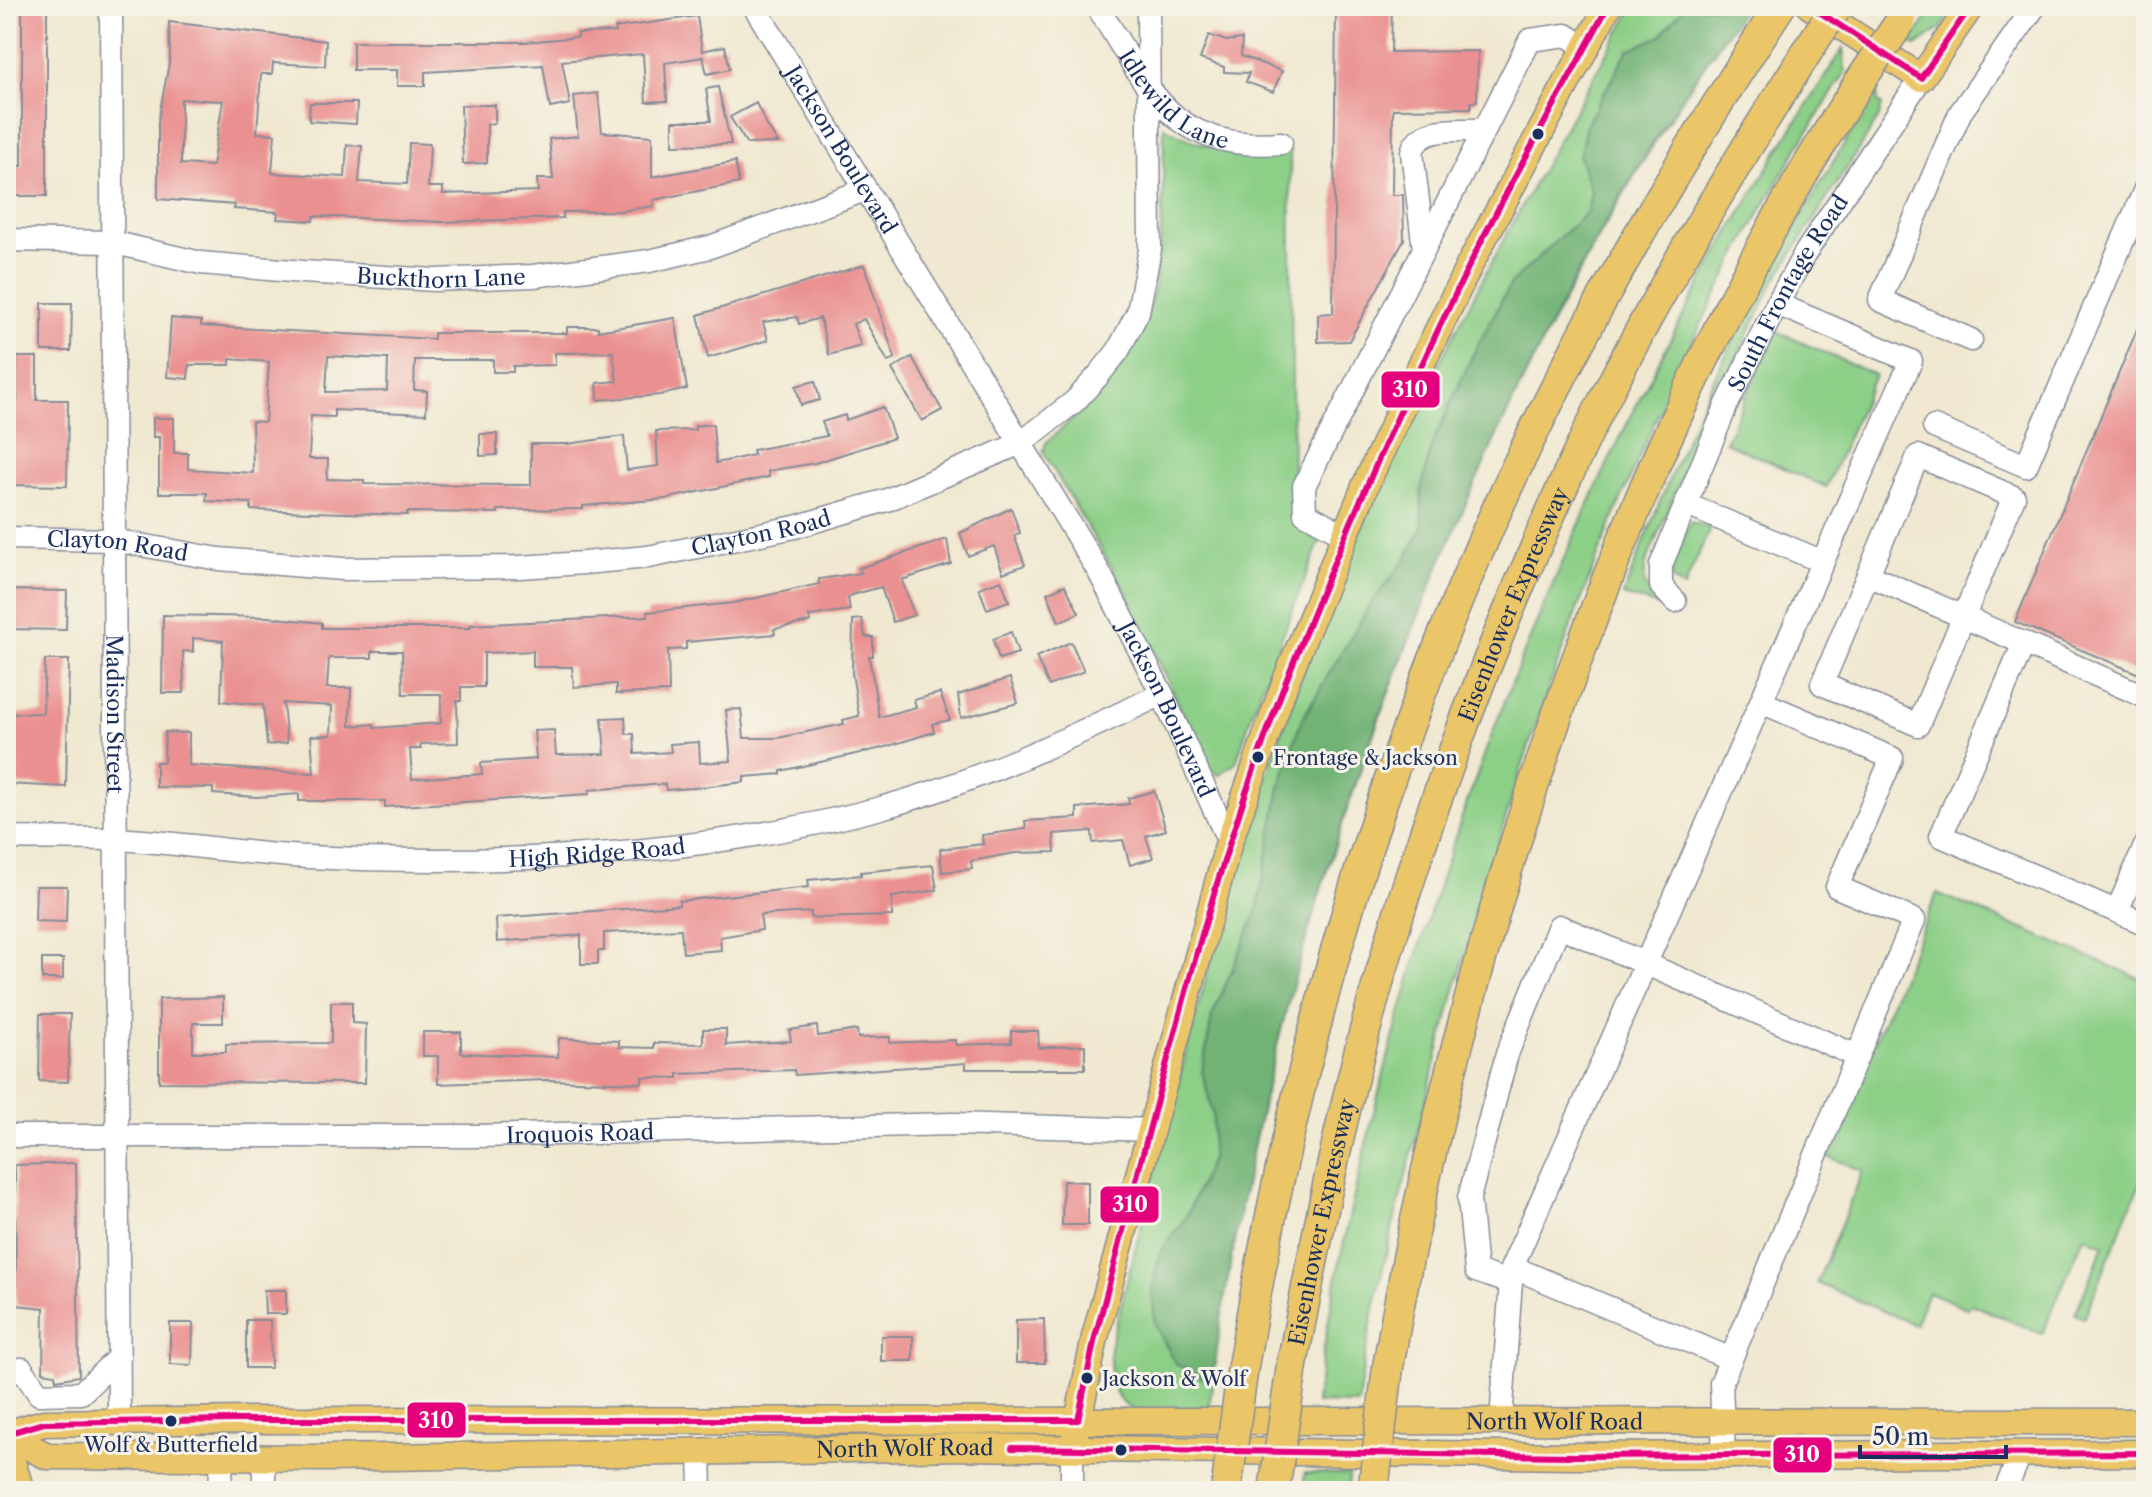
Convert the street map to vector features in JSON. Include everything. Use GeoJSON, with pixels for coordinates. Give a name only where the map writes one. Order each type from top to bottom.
{"type":"FeatureCollection","features":[{"type":"Feature","properties":{"kind":"highway"},"geometry":{"type":"LineString","coordinates":[[1226,1491],[1263,1251],[1311,1046],[1344,922],[1425,686],[1509,485],[1561,377],[1653,206],[1780,6]]}},
{"type":"Feature","properties":{"kind":"highway","name":"Eisenhower Expressway"},"geometry":{"type":"LineString","coordinates":[[1274,1491],[1292,1365],[1332,1163],[1380,977],[1440,792],[1501,630],[1591,427],[1723,186],[1826,13]]}},
{"type":"Feature","properties":{"kind":"highway"},"geometry":{"type":"LineString","coordinates":[[1373,1491],[1388,1367],[1419,1197],[1460,1032],[1532,789],[1602,591],[1655,459],[1705,351],[1809,161],[1906,14]]}},
{"type":"Feature","properties":{"kind":"main road"},"geometry":{"type":"LineString","coordinates":[[1072,1448],[1095,1337],[1229,842],[1285,683],[1345,535],[1471,262],[1608,6]]}},
{"type":"Feature","properties":{"kind":"main road","name":"South Frontage Road"},"geometry":{"type":"LineString","coordinates":[[1921,78],[1971,6]]}},
{"type":"Feature","properties":{"kind":"main road"},"geometry":{"type":"LineString","coordinates":[[1826,13],[1921,78]]}},
{"type":"Feature","properties":{"kind":"main road"},"geometry":{"type":"LineString","coordinates":[[699,1421],[700,1451]]}},
{"type":"Feature","properties":{"kind":"main road","name":"North Wolf Road"},"geometry":{"type":"LineString","coordinates":[[6,1435],[44,1423],[119,1422],[2146,1422]]}},
{"type":"Feature","properties":{"kind":"main road"},"geometry":{"type":"LineString","coordinates":[[2015,1423],[2020,1455]]}},
{"type":"Feature","properties":{"kind":"main road","name":"North Wolf Road"},"geometry":{"type":"LineString","coordinates":[[6,1435],[47,1456],[264,1458],[1072,1448],[1724,1456],[2146,1453]]}},
{"type":"Feature","properties":{"kind":"main road"},"geometry":{"type":"LineString","coordinates":[[6,1442],[20,1491]]}},
{"type":"Feature","properties":{"kind":"street","name":"Madison Street"},"geometry":{"type":"LineString","coordinates":[[111,6],[112,540],[120,1134],[119,1422]]}},
{"type":"Feature","properties":{"kind":"street","name":"Jackson Boulevard"},"geometry":{"type":"LineString","coordinates":[[754,6],[1099,572],[1162,694],[1229,842]]}},
{"type":"Feature","properties":{"kind":"street","name":"Idlewild Lane"},"geometry":{"type":"LineString","coordinates":[[1097,6],[1149,88],[1170,114],[1208,138],[1233,144],[1281,143]]}},
{"type":"Feature","properties":{"kind":"street","name":"Clayton Road"},"geometry":{"type":"LineString","coordinates":[[6,538],[112,540],[219,559],[342,569],[519,567],[648,557],[767,534],[887,500],[1021,443],[1075,401],[1097,377],[1118,351],[1138,312],[1150,249],[1148,6]]}},
{"type":"Feature","properties":{"kind":"street"},"geometry":{"type":"LineString","coordinates":[[1971,340],[1880,300],[1960,113],[2035,6]]}},
{"type":"Feature","properties":{"kind":"street"},"geometry":{"type":"LineString","coordinates":[[1345,535],[1305,513],[1304,486],[1530,40],[1566,35],[1587,48]]}},
{"type":"Feature","properties":{"kind":"street","name":"South Frontage Road"},"geometry":{"type":"LineString","coordinates":[[1675,601],[1666,593],[1659,576],[1727,404],[1804,255],[1921,78]]}},
{"type":"Feature","properties":{"kind":"street"},"geometry":{"type":"LineString","coordinates":[[1424,249],[1412,152],[1415,141],[1425,133],[1485,130]]}},
{"type":"Feature","properties":{"kind":"street"},"geometry":{"type":"LineString","coordinates":[[1934,427],[2026,466],[2146,187]]}},
{"type":"Feature","properties":{"kind":"street","name":"Buckthorn Lane"},"geometry":{"type":"LineString","coordinates":[[6,240],[111,242],[166,257],[249,269],[435,280],[533,276],[649,261],[710,247],[865,190]]}},
{"type":"Feature","properties":{"kind":"street"},"geometry":{"type":"LineString","coordinates":[[1501,1421],[1511,1275],[1911,361],[1777,304]]}},
{"type":"Feature","properties":{"kind":"street"},"geometry":{"type":"LineString","coordinates":[[1918,456],[2014,497],[1918,725],[1822,684],[1868,575],[1918,456]]}},
{"type":"Feature","properties":{"kind":"street"},"geometry":{"type":"LineString","coordinates":[[1685,504],[1823,562]]}},
{"type":"Feature","properties":{"kind":"street"},"geometry":{"type":"LineString","coordinates":[[1868,575],[2146,697]]}},
{"type":"Feature","properties":{"kind":"street"},"geometry":{"type":"LineString","coordinates":[[2024,643],[1941,836],[2146,924]]}},
{"type":"Feature","properties":{"kind":"street","name":"High Ridge Road"},"geometry":{"type":"LineString","coordinates":[[6,838],[117,839],[307,857],[452,860],[594,853],[732,838],[877,808],[966,780],[1039,753],[1162,694]]}},
{"type":"Feature","properties":{"kind":"street"},"geometry":{"type":"LineString","coordinates":[[1724,1456],[1721,1383],[1914,920],[1837,887],[1892,758],[1761,702]]}},
{"type":"Feature","properties":{"kind":"street"},"geometry":{"type":"LineString","coordinates":[[2117,911],[2146,844]]}},
{"type":"Feature","properties":{"kind":"street"},"geometry":{"type":"LineString","coordinates":[[1731,1359],[1511,1275],[1476,1271],[1469,1198],[1507,1054],[1559,926],[1857,1056]]}},
{"type":"Feature","properties":{"kind":"street","name":"Iroquois Road"},"geometry":{"type":"LineString","coordinates":[[6,1136],[477,1136],[939,1124],[1051,1124],[1152,1130]]}},
{"type":"Feature","properties":{"kind":"street"},"geometry":{"type":"LineString","coordinates":[[6,1371],[22,1369],[39,1394],[81,1393],[119,1357]]}},
{"type":"Feature","properties":{"kind":"street"},"geometry":{"type":"LineString","coordinates":[[1072,1448],[1072,1491]]}},
{"type":"Feature","properties":{"kind":"street"},"geometry":{"type":"LineString","coordinates":[[700,1451],[701,1491]]}},
{"type":"Feature","properties":{"kind":"street"},"geometry":{"type":"LineString","coordinates":[[2005,1491],[2020,1455]]}},
{"type":"Feature","properties":{"kind":"street"},"geometry":{"type":"LineString","coordinates":[[219,1491],[223,1457]]}},
{"type":"Feature","properties":{"kind":"street"},"geometry":{"type":"LineString","coordinates":[[264,1458],[264,1491]]}},
{"type":"Feature","properties":{"kind":"green space"},"geometry":{"type":"Polygon","coordinates":[[[1634,6],[1746,6],[1683,98],[1569,290],[1471,491],[1386,699],[1314,911],[1254,1130],[1232,1240],[1208,1415],[1148,1414],[1134,1410],[1123,1403],[1115,1391],[1110,1347],[1211,960],[1282,731],[1355,543],[1441,360],[1535,182],[1634,6]]]}},
{"type":"Feature","properties":{"kind":"green space"},"geometry":{"type":"Polygon","coordinates":[[[1685,6],[1745,8],[1672,112],[1606,221],[1546,333],[1441,560],[1396,673],[1316,905],[1283,1023],[1254,1142],[1212,1383],[1176,1364],[1155,1325],[1152,1290],[1160,1253],[1186,1217],[1211,1159],[1213,1115],[1202,1072],[1212,1016],[1257,912],[1281,782],[1301,721],[1370,605],[1406,558],[1422,528],[1421,490],[1432,444],[1474,352],[1511,283],[1587,212],[1591,192],[1579,157],[1586,125],[1628,50],[1660,36],[1685,6]]]}},
{"type":"Feature","properties":{"kind":"green space"},"geometry":{"type":"Polygon","coordinates":[[[1936,6],[1955,6],[1941,28],[1916,46],[1909,43],[1936,6]]]}},
{"type":"Feature","properties":{"kind":"green space"},"geometry":{"type":"Polygon","coordinates":[[[1843,49],[1845,73],[1774,189],[1709,309],[1650,431],[1598,557],[1550,685],[1468,945],[1390,1239],[1358,1404],[1316,1403],[1342,1251],[1377,1100],[1416,960],[1460,823],[1510,688],[1566,555],[1627,424],[1694,296],[1766,171],[1843,49]]]}},
{"type":"Feature","properties":{"kind":"green space"},"geometry":{"type":"Polygon","coordinates":[[[1877,90],[1878,103],[1882,104],[1879,117],[1774,282],[1698,435],[1645,566],[1644,582],[1659,606],[1623,595],[1681,451],[1742,323],[1877,90]]]}},
{"type":"Feature","properties":{"kind":"green space"},"geometry":{"type":"Polygon","coordinates":[[[1164,127],[1194,141],[1225,149],[1257,152],[1290,150],[1293,495],[1295,505],[1323,533],[1255,705],[1236,762],[1219,775],[1208,767],[1128,595],[1043,452],[1046,443],[1112,379],[1142,330],[1160,244],[1164,127]]]}},
{"type":"Feature","properties":{"kind":"green space"},"geometry":{"type":"Polygon","coordinates":[[[1776,331],[1875,375],[1826,487],[1725,442],[1776,331]]]}},
{"type":"Feature","properties":{"kind":"green space"},"geometry":{"type":"Polygon","coordinates":[[[1690,522],[1710,528],[1684,588],[1672,579],[1672,569],[1690,522]]]}},
{"type":"Feature","properties":{"kind":"green space"},"geometry":{"type":"Polygon","coordinates":[[[1937,893],[2146,981],[2146,1169],[2084,1318],[2075,1314],[2104,1245],[2084,1236],[2042,1334],[1971,1304],[1967,1308],[1928,1292],[1915,1325],[1817,1283],[1863,1171],[1827,1156],[1937,893]]]}},
{"type":"Feature","properties":{"kind":"green space"},"geometry":{"type":"Polygon","coordinates":[[[1305,1473],[1349,1474],[1348,1491],[1303,1491],[1305,1473]]]}},
{"type":"Feature","properties":{"kind":"building"},"geometry":{"type":"Polygon","coordinates":[[[22,6],[47,6],[47,196],[6,196],[10,166],[22,166],[22,6]]]}},
{"type":"Feature","properties":{"kind":"building"},"geometry":{"type":"Polygon","coordinates":[[[1336,6],[1392,6],[1391,52],[1478,51],[1477,101],[1471,102],[1471,108],[1393,109],[1392,195],[1403,195],[1404,240],[1349,341],[1318,342],[1318,314],[1333,313],[1336,6]]]}},
{"type":"Feature","properties":{"kind":"building"},"geometry":{"type":"Polygon","coordinates":[[[697,16],[702,51],[725,46],[730,69],[707,74],[703,57],[665,63],[667,101],[646,102],[643,54],[562,61],[570,104],[550,108],[543,65],[425,72],[425,86],[397,86],[397,70],[353,70],[353,42],[525,42],[578,37],[578,33],[616,32],[615,28],[697,16]]]}},
{"type":"Feature","properties":{"kind":"building"},"geometry":{"type":"Polygon","coordinates":[[[169,22],[326,41],[325,66],[273,63],[272,74],[261,74],[257,133],[275,134],[272,173],[345,177],[347,145],[362,146],[359,182],[407,184],[409,143],[430,144],[428,187],[443,187],[443,194],[538,191],[537,179],[553,179],[549,139],[578,136],[574,96],[598,93],[602,132],[652,136],[652,177],[735,162],[739,183],[653,200],[654,206],[620,211],[563,212],[563,218],[442,222],[314,216],[313,221],[277,219],[278,212],[158,199],[158,122],[170,58],[169,22]],[[181,99],[181,164],[212,166],[223,101],[181,99]]]}},
{"type":"Feature","properties":{"kind":"building"},"geometry":{"type":"Polygon","coordinates":[[[1209,35],[1226,41],[1242,39],[1241,56],[1282,71],[1273,92],[1246,82],[1249,73],[1224,72],[1224,67],[1200,59],[1209,35]]]}},
{"type":"Feature","properties":{"kind":"building"},"geometry":{"type":"Polygon","coordinates":[[[718,87],[731,144],[673,145],[673,121],[711,121],[706,89],[718,87]]]}},
{"type":"Feature","properties":{"kind":"building"},"geometry":{"type":"Polygon","coordinates":[[[310,103],[357,103],[356,124],[309,121],[310,103]]]}},
{"type":"Feature","properties":{"kind":"building"},"geometry":{"type":"Polygon","coordinates":[[[756,103],[778,143],[747,144],[730,117],[756,103]]]}},
{"type":"Feature","properties":{"kind":"building"},"geometry":{"type":"Polygon","coordinates":[[[461,105],[495,105],[495,123],[487,124],[487,163],[463,164],[461,105]]]}},
{"type":"Feature","properties":{"kind":"building"},"geometry":{"type":"Polygon","coordinates":[[[864,265],[895,358],[888,362],[864,319],[853,324],[861,346],[829,355],[820,318],[799,324],[797,317],[763,322],[768,340],[708,358],[698,315],[864,265]]]}},
{"type":"Feature","properties":{"kind":"building"},"geometry":{"type":"Polygon","coordinates":[[[42,303],[72,303],[71,351],[42,351],[42,303]]]}},
{"type":"Feature","properties":{"kind":"building"},"geometry":{"type":"Polygon","coordinates":[[[2146,308],[2146,677],[2015,622],[2146,308]]]}},
{"type":"Feature","properties":{"kind":"building"},"geometry":{"type":"Polygon","coordinates":[[[171,318],[201,321],[201,326],[434,339],[434,333],[567,333],[567,327],[598,327],[598,331],[675,318],[687,389],[660,395],[598,400],[597,383],[617,381],[613,352],[555,353],[555,365],[513,366],[513,372],[493,372],[493,360],[415,360],[414,390],[427,391],[426,414],[334,410],[334,417],[311,416],[309,459],[328,459],[327,479],[364,480],[364,484],[531,485],[531,444],[567,444],[624,436],[627,470],[658,466],[656,431],[695,430],[695,426],[713,424],[716,463],[754,455],[753,450],[827,436],[822,422],[845,415],[846,420],[883,407],[894,438],[815,463],[768,471],[769,477],[665,499],[583,506],[583,509],[498,510],[498,513],[407,512],[407,515],[251,510],[251,503],[206,501],[207,493],[159,493],[159,437],[153,437],[153,418],[174,418],[174,453],[188,453],[188,469],[253,473],[252,421],[265,422],[269,362],[230,359],[230,365],[189,365],[188,379],[167,377],[171,318]],[[328,356],[326,392],[387,391],[388,359],[328,356]]]}},
{"type":"Feature","properties":{"kind":"building"},"geometry":{"type":"Polygon","coordinates":[[[17,357],[37,357],[37,400],[68,400],[67,486],[6,485],[7,402],[17,402],[17,357]]]}},
{"type":"Feature","properties":{"kind":"building"},"geometry":{"type":"Polygon","coordinates":[[[912,357],[942,410],[922,421],[892,369],[912,357]]]}},
{"type":"Feature","properties":{"kind":"building"},"geometry":{"type":"Polygon","coordinates":[[[815,381],[820,400],[801,405],[796,386],[815,381]]]}},
{"type":"Feature","properties":{"kind":"building"},"geometry":{"type":"Polygon","coordinates":[[[480,434],[497,434],[497,455],[480,456],[480,434]]]}},
{"type":"Feature","properties":{"kind":"building"},"geometry":{"type":"Polygon","coordinates":[[[1011,508],[1020,533],[1014,535],[1025,565],[1003,573],[994,546],[968,556],[960,533],[1011,508]]]}},
{"type":"Feature","properties":{"kind":"building"},"geometry":{"type":"Polygon","coordinates":[[[947,539],[951,564],[902,580],[914,615],[893,622],[881,587],[852,595],[848,598],[850,610],[809,616],[810,622],[774,629],[775,634],[686,642],[686,649],[668,650],[669,692],[616,694],[616,684],[574,687],[572,667],[533,667],[533,651],[484,653],[484,687],[461,687],[461,701],[457,701],[458,743],[420,744],[421,749],[410,749],[412,779],[482,774],[481,763],[536,759],[534,731],[554,730],[556,755],[605,754],[602,718],[625,717],[626,734],[634,734],[635,754],[671,752],[670,744],[699,742],[700,763],[731,761],[726,710],[741,709],[744,738],[778,738],[844,724],[843,720],[859,716],[852,673],[853,620],[862,619],[865,637],[873,637],[873,656],[869,656],[879,717],[916,707],[914,700],[940,693],[950,720],[932,724],[934,732],[882,748],[781,771],[781,774],[744,777],[744,782],[666,790],[665,784],[589,790],[589,794],[385,807],[385,801],[299,801],[299,794],[257,797],[213,794],[213,788],[156,787],[156,762],[164,762],[165,732],[189,733],[189,765],[314,773],[311,736],[331,735],[332,706],[283,703],[287,743],[267,745],[263,705],[221,701],[223,641],[193,638],[193,652],[183,651],[184,693],[162,693],[163,615],[268,617],[322,623],[322,628],[471,628],[470,625],[648,616],[647,612],[733,603],[819,584],[819,579],[861,573],[859,568],[947,539]],[[372,651],[372,658],[329,658],[327,688],[351,688],[350,726],[374,724],[374,728],[441,723],[441,694],[403,694],[402,651],[372,651]]]}},
{"type":"Feature","properties":{"kind":"building"},"geometry":{"type":"Polygon","coordinates":[[[1001,580],[1009,601],[987,609],[979,588],[1001,580]]]}},
{"type":"Feature","properties":{"kind":"building"},"geometry":{"type":"Polygon","coordinates":[[[1065,585],[1079,613],[1059,622],[1047,593],[1065,585]]]}},
{"type":"Feature","properties":{"kind":"building"},"geometry":{"type":"Polygon","coordinates":[[[6,590],[67,591],[66,630],[6,629],[6,590]]]}},
{"type":"Feature","properties":{"kind":"building"},"geometry":{"type":"Polygon","coordinates":[[[1011,632],[1018,653],[999,659],[993,639],[1011,632]]]}},
{"type":"Feature","properties":{"kind":"building"},"geometry":{"type":"Polygon","coordinates":[[[1071,642],[1084,671],[1049,686],[1036,657],[1071,642]]]}},
{"type":"Feature","properties":{"kind":"building"},"geometry":{"type":"Polygon","coordinates":[[[45,660],[69,660],[66,787],[6,784],[8,714],[43,713],[45,660]]]}},
{"type":"Feature","properties":{"kind":"building"},"geometry":{"type":"Polygon","coordinates":[[[1010,678],[1018,703],[961,718],[958,695],[1010,678]]]}},
{"type":"Feature","properties":{"kind":"building"},"geometry":{"type":"Polygon","coordinates":[[[1154,791],[1166,830],[1146,836],[1153,858],[1130,865],[1123,840],[1093,843],[1092,831],[1054,834],[1055,852],[1015,853],[971,861],[972,869],[942,872],[940,849],[983,844],[982,835],[1026,829],[1025,821],[1077,818],[1077,808],[1129,804],[1128,798],[1154,791]]]}},
{"type":"Feature","properties":{"kind":"building"},"geometry":{"type":"Polygon","coordinates":[[[933,865],[937,890],[892,897],[892,916],[811,918],[811,912],[760,915],[762,930],[720,937],[721,950],[683,953],[681,929],[604,933],[604,951],[598,951],[598,964],[581,964],[581,935],[497,942],[496,918],[679,905],[679,901],[809,887],[808,880],[933,865]]]}},
{"type":"Feature","properties":{"kind":"building"},"geometry":{"type":"Polygon","coordinates":[[[36,886],[67,886],[66,922],[35,921],[36,886]]]}},
{"type":"Feature","properties":{"kind":"building"},"geometry":{"type":"Polygon","coordinates":[[[42,959],[63,959],[63,979],[42,979],[42,959]]]}},
{"type":"Feature","properties":{"kind":"building"},"geometry":{"type":"Polygon","coordinates":[[[223,997],[223,1023],[193,1023],[193,1052],[226,1052],[226,1044],[331,1043],[331,1002],[352,1002],[352,1023],[366,1024],[365,1083],[159,1082],[159,999],[223,997]]]}},
{"type":"Feature","properties":{"kind":"building"},"geometry":{"type":"Polygon","coordinates":[[[40,1014],[70,1014],[68,1082],[39,1081],[40,1014]]]}},
{"type":"Feature","properties":{"kind":"building"},"geometry":{"type":"Polygon","coordinates":[[[817,1026],[818,1036],[857,1030],[858,1038],[890,1037],[890,1043],[955,1040],[956,1045],[1011,1043],[1011,1031],[1038,1031],[1039,1048],[1085,1045],[1085,1069],[966,1069],[966,1063],[795,1075],[794,1070],[678,1074],[678,1078],[642,1077],[642,1083],[546,1080],[438,1084],[438,1056],[423,1056],[423,1032],[461,1032],[461,1053],[558,1057],[559,1038],[619,1041],[619,1047],[654,1048],[654,1043],[703,1044],[703,1029],[726,1029],[726,1045],[791,1041],[789,1030],[817,1026]]]}},
{"type":"Feature","properties":{"kind":"building"},"geometry":{"type":"Polygon","coordinates":[[[76,1163],[79,1376],[56,1380],[55,1374],[43,1372],[44,1308],[16,1305],[15,1165],[76,1163]]]}},
{"type":"Feature","properties":{"kind":"building"},"geometry":{"type":"Polygon","coordinates":[[[1063,1181],[1088,1182],[1088,1225],[1062,1225],[1063,1181]]]}},
{"type":"Feature","properties":{"kind":"building"},"geometry":{"type":"Polygon","coordinates":[[[264,1290],[286,1290],[286,1314],[265,1314],[264,1290]]]}},
{"type":"Feature","properties":{"kind":"building"},"geometry":{"type":"Polygon","coordinates":[[[1044,1319],[1045,1363],[1016,1363],[1016,1320],[1044,1319]]]}},
{"type":"Feature","properties":{"kind":"building"},"geometry":{"type":"Polygon","coordinates":[[[246,1320],[270,1320],[271,1368],[246,1368],[246,1320]]]}},
{"type":"Feature","properties":{"kind":"building"},"geometry":{"type":"Polygon","coordinates":[[[170,1323],[193,1323],[192,1365],[170,1364],[170,1323]]]}},
{"type":"Feature","properties":{"kind":"building"},"geometry":{"type":"Polygon","coordinates":[[[881,1336],[913,1336],[913,1361],[881,1361],[881,1336]]]}},
{"type":"Feature","properties":{"kind":"transit line","name":"310"},"geometry":{"type":"LineString","coordinates":[[6,1434],[44,1423],[234,1420],[1078,1420],[1095,1337],[1205,924],[1286,681],[1350,524],[1444,317],[1502,200],[1608,6]]}},
{"type":"Feature","properties":{"kind":"transit line","name":"310"},"geometry":{"type":"LineString","coordinates":[[1810,6],[1921,78],[1971,6]]}},
{"type":"Feature","properties":{"kind":"transit line","name":"310"},"geometry":{"type":"LineString","coordinates":[[1012,1448],[1573,1456],[2146,1453]]}},
{"type":"Feature","properties":{"kind":"place","name":"Frontage & Jackson"},"geometry":{"type":"Point","coordinates":[1258,757]}},
{"type":"Feature","properties":{"kind":"place","name":"Jackson & Wolf"},"geometry":{"type":"Point","coordinates":[1087,1378]}},
{"type":"Feature","properties":{"kind":"place","name":"Wolf & Butterfield"},"geometry":{"type":"Point","coordinates":[171,1421]}}]}
